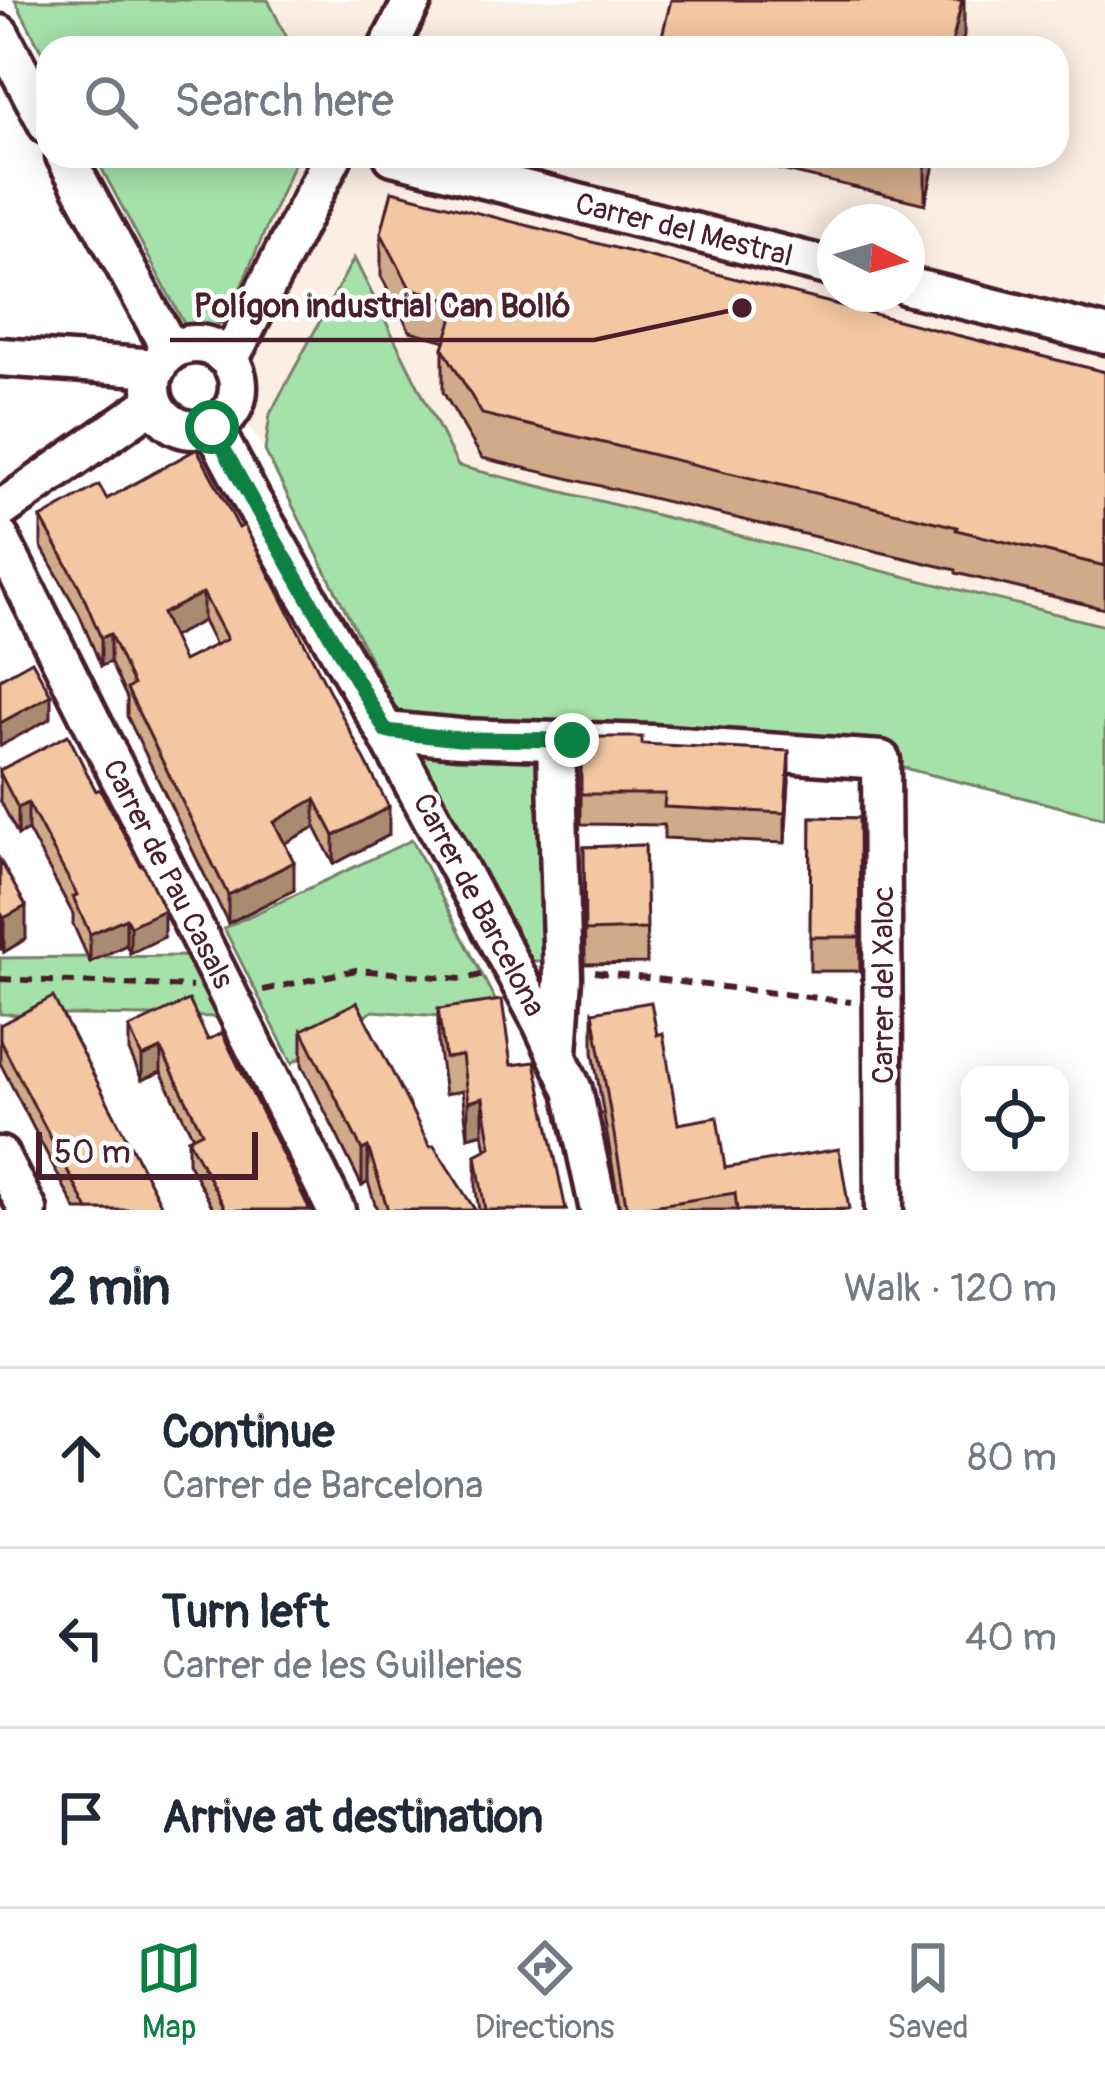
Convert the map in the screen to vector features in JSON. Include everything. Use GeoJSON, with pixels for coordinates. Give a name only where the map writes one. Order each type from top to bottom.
{"type":"FeatureCollection","features":[{"type":"Feature","properties":{"kind":"street"},"geometry":{"type":"LineString","coordinates":[[394,36],[413,0]]}},
{"type":"Feature","properties":{"kind":"street"},"geometry":{"type":"LineString","coordinates":[[0,34],[36,102]]}},
{"type":"Feature","properties":{"kind":"street"},"geometry":{"type":"LineString","coordinates":[[0,510],[161,374],[192,344],[223,355],[234,370],[236,398],[228,415],[212,427],[182,428],[162,415],[161,374],[69,168]]}},
{"type":"Feature","properties":{"kind":"street"},"geometry":{"type":"LineString","coordinates":[[223,355],[237,345],[327,168]]}},
{"type":"Feature","properties":{"kind":"street","name":"Carrer del Mestral"},"geometry":{"type":"LineString","coordinates":[[440,168],[817,263]]}},
{"type":"Feature","properties":{"kind":"street"},"geometry":{"type":"LineString","coordinates":[[925,290],[1105,335]]}},
{"type":"Feature","properties":{"kind":"street"},"geometry":{"type":"LineString","coordinates":[[0,357],[161,374]]}},
{"type":"Feature","properties":{"kind":"street","name":"Carrer de Barcelona"},"geometry":{"type":"LineString","coordinates":[[212,427],[386,731],[514,969],[573,1090],[599,1210]]}},
{"type":"Feature","properties":{"kind":"street","name":"Carrer de Pau Casals"},"geometry":{"type":"LineString","coordinates":[[0,538],[336,1210]]}},
{"type":"Feature","properties":{"kind":"street"},"geometry":{"type":"LineString","coordinates":[[386,731],[556,742],[562,968],[557,1057]]}},
{"type":"Feature","properties":{"kind":"street","name":"Carrer del Xaloc"},"geometry":{"type":"LineString","coordinates":[[556,742],[880,760],[884,1210]]}},
{"type":"Feature","properties":{"kind":"path"},"geometry":{"type":"LineString","coordinates":[[562,968],[884,1006]]}},
{"type":"Feature","properties":{"kind":"path"},"geometry":{"type":"LineString","coordinates":[[0,979],[206,988],[230,997],[356,970],[463,979],[514,969]]}},
{"type":"Feature","properties":{"kind":"shaded area"},"geometry":{"type":"Polygon","coordinates":[[[268,0],[1105,0],[1105,626],[458,466],[355,259],[270,414],[265,451],[189,333],[226,321],[292,168],[1069,168],[1069,36],[286,36],[268,0]]]}},
{"type":"Feature","properties":{"kind":"green space"},"geometry":{"type":"Polygon","coordinates":[[[15,0],[268,0],[286,36],[36,36],[36,41],[15,0]]]}},
{"type":"Feature","properties":{"kind":"green space"},"geometry":{"type":"Polygon","coordinates":[[[101,168],[292,168],[226,322],[189,333],[101,168]]]}},
{"type":"Feature","properties":{"kind":"green space"},"geometry":{"type":"Polygon","coordinates":[[[354,258],[458,466],[1105,626],[1105,818],[896,766],[403,724],[265,451],[270,414],[354,258]]]}},
{"type":"Feature","properties":{"kind":"green space"},"geometry":{"type":"Polygon","coordinates":[[[415,754],[546,756],[551,961],[529,961],[415,754]]]}},
{"type":"Feature","properties":{"kind":"green space"},"geometry":{"type":"Polygon","coordinates":[[[412,840],[506,1021],[373,1011],[292,1063],[224,928],[412,840]]]}},
{"type":"Feature","properties":{"kind":"green space"},"geometry":{"type":"Polygon","coordinates":[[[188,956],[218,1017],[0,1014],[0,958],[188,956]]]}},
{"type":"Feature","properties":{"kind":"building"},"geometry":{"type":"Polygon","coordinates":[[[671,0],[962,0],[954,36],[662,36],[671,0]]]}},
{"type":"Feature","properties":{"kind":"building"},"geometry":{"type":"Polygon","coordinates":[[[392,191],[817,299],[817,312],[869,312],[1105,372],[1105,566],[482,414],[443,348],[458,302],[410,288],[381,233],[392,191]]]}},
{"type":"Feature","properties":{"kind":"building"},"geometry":{"type":"Polygon","coordinates":[[[197,449],[239,528],[244,525],[389,807],[334,836],[315,799],[274,822],[294,862],[228,895],[127,689],[133,685],[110,634],[101,638],[41,518],[99,485],[107,499],[197,449]],[[203,593],[162,614],[183,661],[227,639],[203,593]]]}},
{"type":"Feature","properties":{"kind":"building"},"geometry":{"type":"Polygon","coordinates":[[[32,661],[51,695],[0,723],[0,679],[32,661]]]}},
{"type":"Feature","properties":{"kind":"building"},"geometry":{"type":"Polygon","coordinates":[[[68,735],[164,910],[130,926],[126,918],[90,934],[73,897],[77,895],[28,803],[18,808],[0,773],[68,735]]]}},
{"type":"Feature","properties":{"kind":"building"},"geometry":{"type":"Polygon","coordinates":[[[581,737],[642,737],[642,744],[789,751],[785,813],[664,807],[665,794],[581,794],[581,737]]]}},
{"type":"Feature","properties":{"kind":"building"},"geometry":{"type":"Polygon","coordinates":[[[811,817],[859,818],[860,937],[810,937],[811,817]]]}},
{"type":"Feature","properties":{"kind":"building"},"geometry":{"type":"Polygon","coordinates":[[[645,845],[647,929],[585,931],[584,847],[645,845]]]}},
{"type":"Feature","properties":{"kind":"building"},"geometry":{"type":"Polygon","coordinates":[[[0,860],[26,906],[4,918],[0,915],[0,860]]]}},
{"type":"Feature","properties":{"kind":"building"},"geometry":{"type":"Polygon","coordinates":[[[53,997],[164,1210],[88,1210],[0,1040],[0,1025],[53,997]]]}},
{"type":"Feature","properties":{"kind":"building"},"geometry":{"type":"Polygon","coordinates":[[[189,1000],[208,1040],[222,1033],[310,1210],[226,1210],[188,1139],[202,1132],[161,1049],[142,1057],[129,1028],[189,1000]]]}},
{"type":"Feature","properties":{"kind":"building"},"geometry":{"type":"Polygon","coordinates":[[[502,1000],[511,1065],[535,1062],[566,1210],[485,1210],[476,1155],[491,1147],[483,1098],[468,1102],[462,1056],[445,1058],[438,1009],[502,1000]]]}},
{"type":"Feature","properties":{"kind":"building"},"geometry":{"type":"Polygon","coordinates":[[[357,1002],[430,1147],[434,1146],[475,1210],[388,1210],[368,1147],[362,1150],[302,1030],[357,1002]]]}},
{"type":"Feature","properties":{"kind":"building"},"geometry":{"type":"Polygon","coordinates":[[[651,1002],[657,1035],[663,1033],[678,1124],[717,1117],[725,1168],[839,1149],[849,1209],[737,1210],[735,1193],[627,1210],[593,1012],[651,1002]]]}},
{"type":"Feature","properties":{"kind":"place","name":"Polígon industrial Can Bolló"},"geometry":{"type":"Point","coordinates":[742,308]}},
{"type":"Feature","properties":{"kind":"route"},"geometry":{"type":"LineString","coordinates":[[212,427],[386,731],[459,739],[572,740]]}}]}
